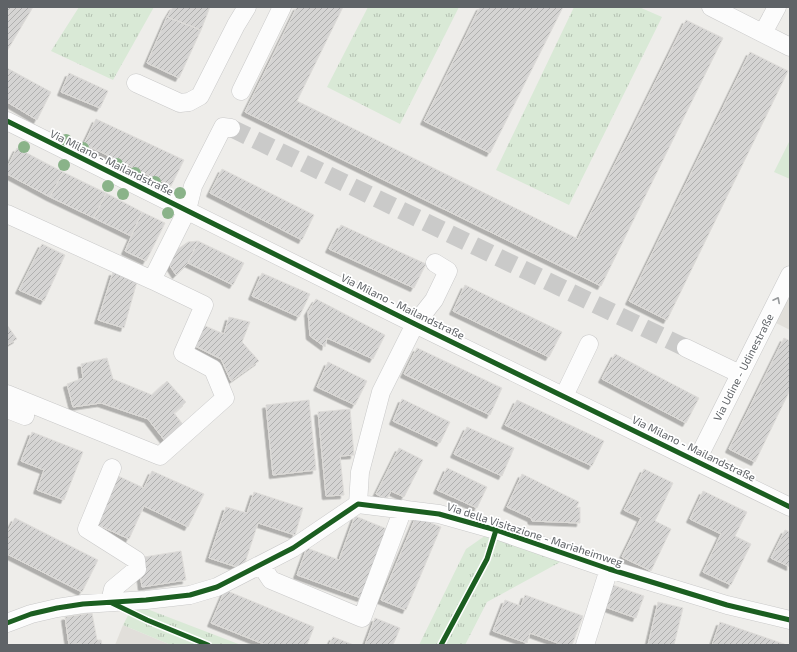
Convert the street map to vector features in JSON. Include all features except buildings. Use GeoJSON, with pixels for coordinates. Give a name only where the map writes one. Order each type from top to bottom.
{"type":"FeatureCollection","features":[{"type":"Feature","properties":{"kind":"street"},"geometry":{"type":"LineString","coordinates":[[136,83],[180,103],[189,102],[200,96],[236,25],[248,7]]}},
{"type":"Feature","properties":{"kind":"street"},"geometry":{"type":"LineString","coordinates":[[241,91],[282,7]]}},
{"type":"Feature","properties":{"kind":"street"},"geometry":{"type":"LineString","coordinates":[[711,7],[790,47]]}},
{"type":"Feature","properties":{"kind":"street"},"geometry":{"type":"LineString","coordinates":[[763,33],[776,7]]}},
{"type":"Feature","properties":{"kind":"street","name":"Via Milano - Mailandstraße"},"geometry":{"type":"LineString","coordinates":[[7,121],[415,324],[697,460],[790,507]]}},
{"type":"Feature","properties":{"kind":"street"},"geometry":{"type":"LineString","coordinates":[[152,280],[187,210],[193,186],[227,127]]}},
{"type":"Feature","properties":{"kind":"street"},"geometry":{"type":"LineString","coordinates":[[7,214],[204,305],[183,353],[213,369],[225,398],[160,456],[7,394]]}},
{"type":"Feature","properties":{"kind":"street"},"geometry":{"type":"LineString","coordinates":[[415,324],[434,300],[448,271],[435,263]]}},
{"type":"Feature","properties":{"kind":"street","name":"Via Udine - Udinestraße"},"geometry":{"type":"LineString","coordinates":[[697,460],[790,274]]}},
{"type":"Feature","properties":{"kind":"street","name":"Via Milano - Mailandstraße"},"geometry":{"type":"LineString","coordinates":[[358,504],[360,472],[381,392],[415,324]]}},
{"type":"Feature","properties":{"kind":"street"},"geometry":{"type":"LineString","coordinates":[[564,396],[589,344]]}},
{"type":"Feature","properties":{"kind":"street"},"geometry":{"type":"LineString","coordinates":[[686,348],[740,374]]}},
{"type":"Feature","properties":{"kind":"street"},"geometry":{"type":"LineString","coordinates":[[7,409],[25,416]]}},
{"type":"Feature","properties":{"kind":"street"},"geometry":{"type":"LineString","coordinates":[[110,602],[113,589],[137,568],[136,560],[87,529],[112,468]]}},
{"type":"Feature","properties":{"kind":"street"},"geometry":{"type":"LineString","coordinates":[[7,623],[31,614],[57,608],[190,595],[217,587],[293,548],[358,504]]}},
{"type":"Feature","properties":{"kind":"street","name":"Via della Visitazione - Mariaheimweg"},"geometry":{"type":"LineString","coordinates":[[358,504],[439,514],[490,528],[609,569],[727,605],[790,620]]}},
{"type":"Feature","properties":{"kind":"street"},"geometry":{"type":"LineString","coordinates":[[261,565],[271,580],[362,618],[403,509]]}},
{"type":"Feature","properties":{"kind":"street","name":"Via della Visitazione - Mariaheimweg"},"geometry":{"type":"LineString","coordinates":[[585,645],[609,569]]}},
{"type":"Feature","properties":{"kind":"shaded area"},"geometry":{"type":"Polygon","coordinates":[[[790,295],[790,330],[776,323],[790,295]]]}},
{"type":"Feature","properties":{"kind":"shaded area"},"geometry":{"type":"Polygon","coordinates":[[[123,625],[171,645],[115,645],[123,625]]]}},
{"type":"Feature","properties":{"kind":"green space"},"geometry":{"type":"Polygon","coordinates":[[[79,7],[154,7],[113,80],[51,51],[79,7]]]}},
{"type":"Feature","properties":{"kind":"green space"},"geometry":{"type":"Polygon","coordinates":[[[368,7],[459,7],[400,124],[327,87],[368,7]]]}},
{"type":"Feature","properties":{"kind":"green space"},"geometry":{"type":"Polygon","coordinates":[[[574,7],[639,7],[662,17],[569,205],[496,170],[574,7]]]}},
{"type":"Feature","properties":{"kind":"green space"},"geometry":{"type":"Polygon","coordinates":[[[790,140],[790,179],[774,172],[790,140]]]}},
{"type":"Feature","properties":{"kind":"green space"},"geometry":{"type":"Polygon","coordinates":[[[489,533],[564,560],[487,602],[465,645],[419,645],[466,549],[489,533]]]}},
{"type":"Feature","properties":{"kind":"green space"},"geometry":{"type":"Polygon","coordinates":[[[134,604],[241,645],[171,645],[123,625],[134,604]]]}},
{"type":"Feature","properties":{"kind":"tunnel"},"geometry":{"type":"LineString","coordinates":[[231,128],[686,348]]}},
{"type":"Feature","properties":{"kind":"cycle path"},"geometry":{"type":"LineString","coordinates":[[7,121],[415,324],[790,507]]}},
{"type":"Feature","properties":{"kind":"cycle path"},"geometry":{"type":"LineString","coordinates":[[7,623],[31,614],[57,608],[83,604],[146,600],[190,595],[217,587],[293,548],[358,504],[439,514],[496,530],[609,569],[727,605],[790,620]]}},
{"type":"Feature","properties":{"kind":"cycle path"},"geometry":{"type":"LineString","coordinates":[[441,645],[487,559],[496,530]]}},
{"type":"Feature","properties":{"kind":"cycle path"},"geometry":{"type":"LineString","coordinates":[[112,603],[147,620],[208,645]]}}]}
